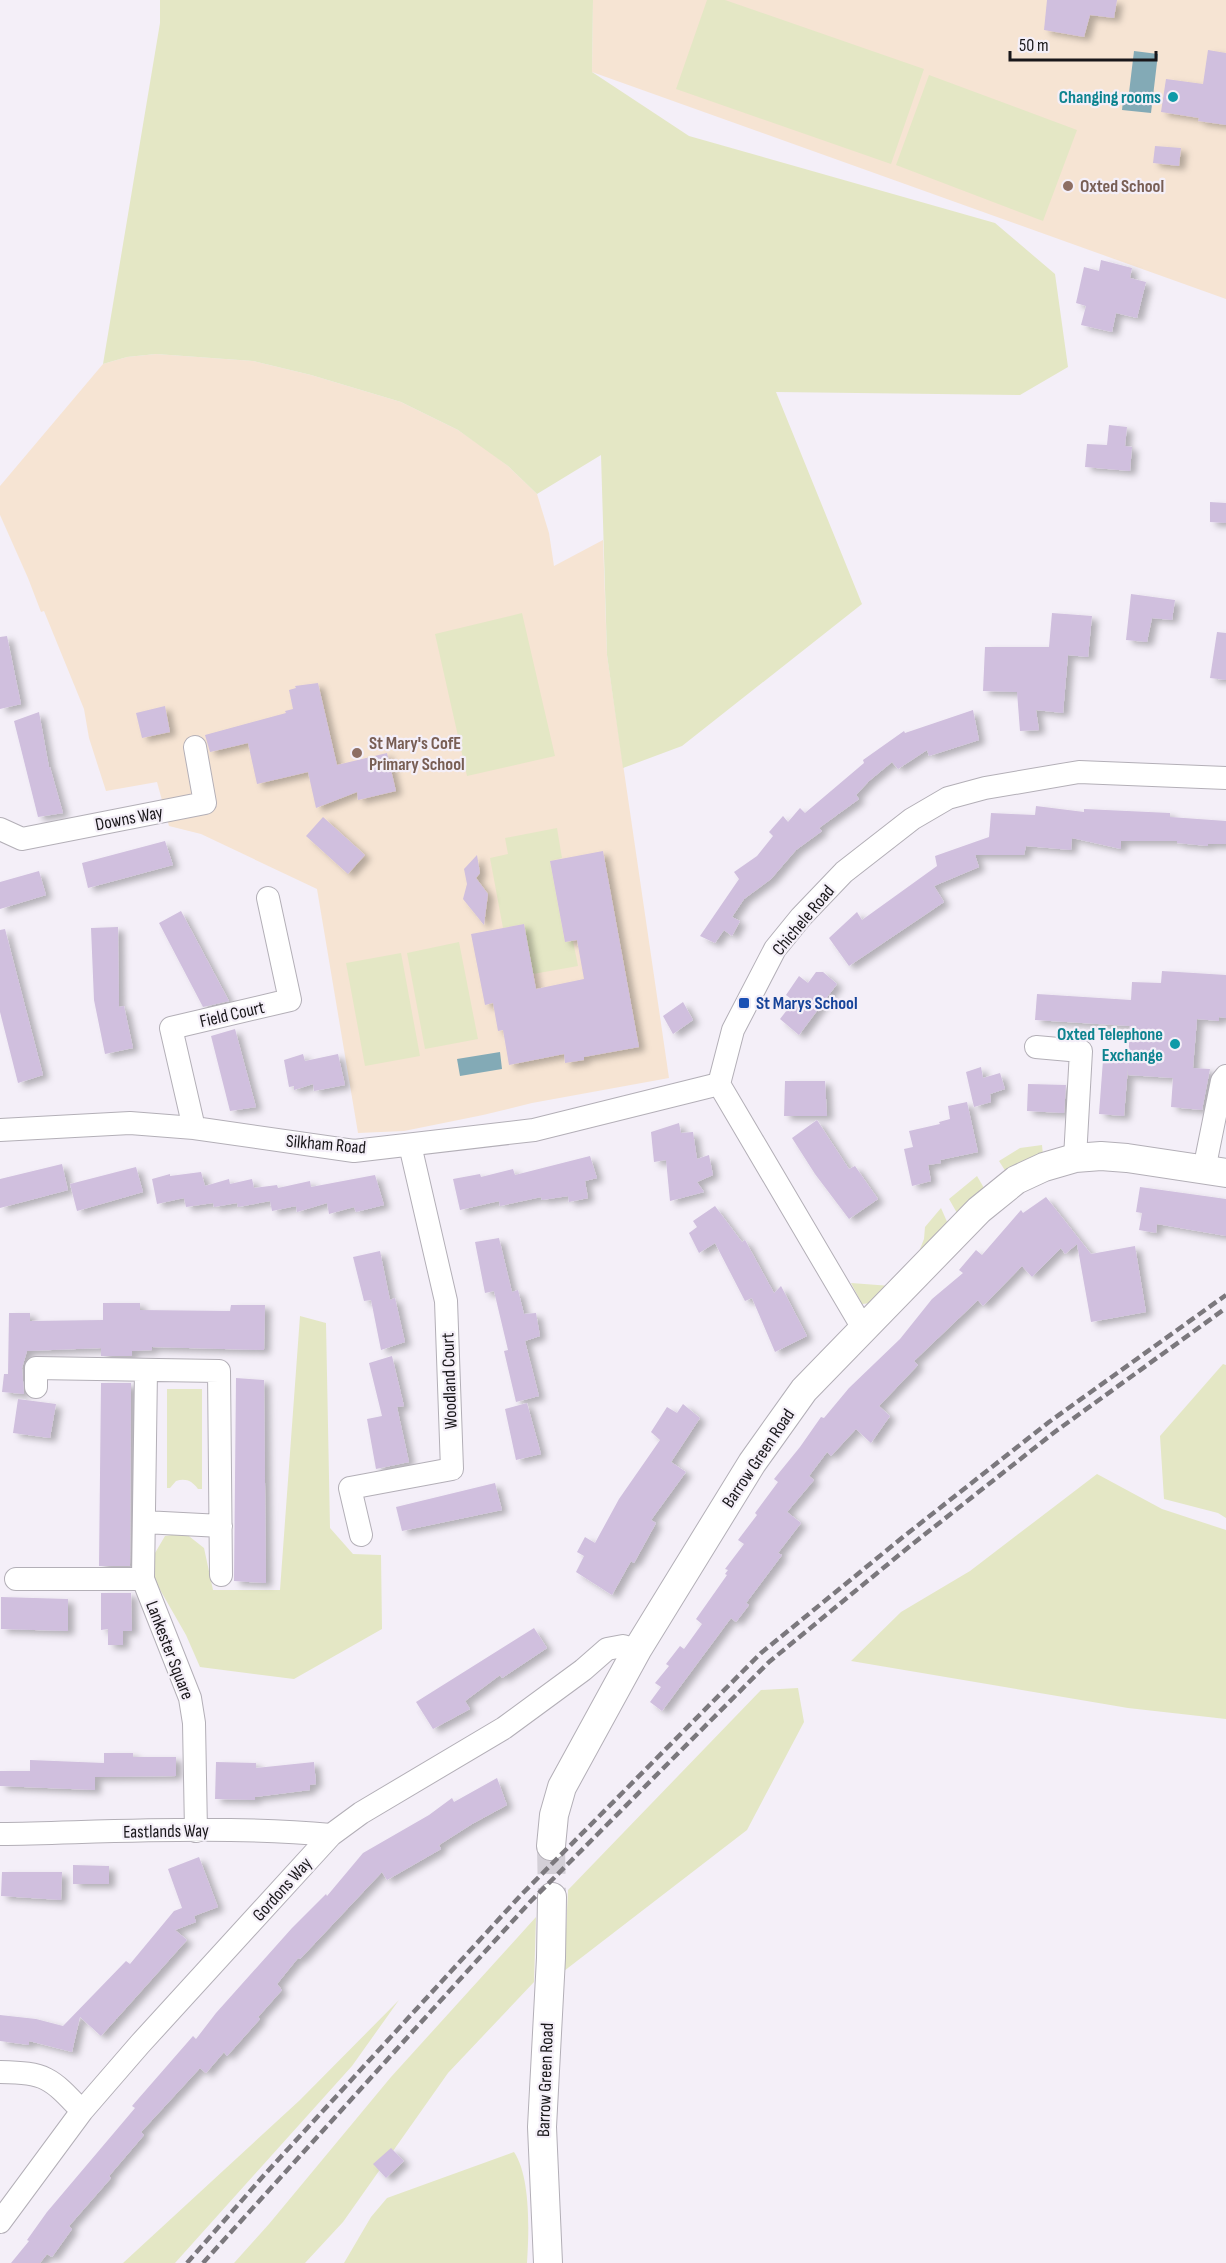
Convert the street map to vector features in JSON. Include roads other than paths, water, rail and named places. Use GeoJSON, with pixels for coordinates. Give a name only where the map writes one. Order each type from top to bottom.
{"type":"FeatureCollection","features":[{"type":"Feature","properties":{"kind":"street","name":"Downs Way"},"geometry":{"type":"LineString","coordinates":[[0,829],[22,839],[205,803],[195,747]]}},
{"type":"Feature","properties":{"kind":"street","name":"Chichele Road"},"geometry":{"type":"LineString","coordinates":[[718,1084],[733,1030],[775,949],[801,917],[844,872],[912,819],[948,798],[985,788],[1079,772],[1226,778]]}},
{"type":"Feature","properties":{"kind":"street","name":"Field Court"},"geometry":{"type":"LineString","coordinates":[[194,1128],[171,1029],[290,1000],[268,898]]}},
{"type":"Feature","properties":{"kind":"street"},"geometry":{"type":"LineString","coordinates":[[1036,1047],[1081,1051],[1075,1158]]}},
{"type":"Feature","properties":{"kind":"street"},"geometry":{"type":"LineString","coordinates":[[1215,1172],[1222,1081],[1226,1076]]}},
{"type":"Feature","properties":{"kind":"street","name":"Silkham Road"},"geometry":{"type":"LineString","coordinates":[[0,1130],[130,1124],[194,1128],[354,1150],[534,1130],[718,1084]]}},
{"type":"Feature","properties":{"kind":"street"},"geometry":{"type":"LineString","coordinates":[[718,1084],[864,1330]]}},
{"type":"Feature","properties":{"kind":"street","name":"Woodland Court"},"geometry":{"type":"LineString","coordinates":[[361,1535],[350,1488],[452,1469],[447,1301],[410,1145]]}},
{"type":"Feature","properties":{"kind":"street","name":"Barrow Green Road"},"geometry":{"type":"LineString","coordinates":[[551,1846],[554,1815],[562,1787],[637,1650],[758,1454],[804,1390],[960,1228],[1004,1188],[1044,1167],[1075,1158],[1101,1156],[1127,1158],[1215,1172]]}},
{"type":"Feature","properties":{"kind":"street"},"geometry":{"type":"LineString","coordinates":[[36,1387],[36,1368],[219,1371],[221,1575]]}},
{"type":"Feature","properties":{"kind":"street","name":"Lankester Square"},"geometry":{"type":"LineString","coordinates":[[146,1370],[143,1579],[190,1698],[194,1723],[196,1831]]}},
{"type":"Feature","properties":{"kind":"street"},"geometry":{"type":"LineString","coordinates":[[144,1522],[221,1526]]}},
{"type":"Feature","properties":{"kind":"street","name":"Lankester Square"},"geometry":{"type":"LineString","coordinates":[[16,1579],[143,1579]]}},
{"type":"Feature","properties":{"kind":"street","name":"Gordons Way"},"geometry":{"type":"LineString","coordinates":[[0,2222],[82,2111],[140,2044],[331,1835],[361,1813],[504,1728],[583,1670],[607,1649],[623,1646],[637,1650]]}},
{"type":"Feature","properties":{"kind":"street","name":"Eastlands Way"},"geometry":{"type":"LineString","coordinates":[[0,1834],[289,1831],[331,1835]]}},
{"type":"Feature","properties":{"kind":"street","name":"Barrow Green Road"},"geometry":{"type":"LineString","coordinates":[[548,2263],[542,2127],[552,1897]]}},
{"type":"Feature","properties":{"kind":"street"},"geometry":{"type":"LineString","coordinates":[[0,2072],[29,2073],[46,2077],[82,2111]]}},
{"type":"Feature","properties":{"kind":"water"},"geometry":{"type":"Polygon","coordinates":[[[1134,51],[1158,54],[1151,113],[1122,110],[1123,101],[1128,101],[1134,51]]]}},
{"type":"Feature","properties":{"kind":"water"},"geometry":{"type":"Polygon","coordinates":[[[500,1052],[502,1069],[460,1076],[457,1059],[500,1052]]]}},
{"type":"Feature","properties":{"kind":"tunnel"},"geometry":{"type":"LineString","coordinates":[[551,1846],[552,1897]]}},
{"type":"Feature","properties":{"kind":"railway"},"geometry":{"type":"LineString","coordinates":[[187,2263],[266,2173],[521,1895],[761,1653],[1049,1422],[1226,1295]]}},
{"type":"Feature","properties":{"kind":"railway"},"geometry":{"type":"LineString","coordinates":[[203,2263],[530,1902],[769,1662],[910,1546],[1056,1431],[1226,1308]]}},
{"type":"Feature","properties":{"kind":"place","name":"Changing rooms"},"geometry":{"type":"Point","coordinates":[1173,97]}},
{"type":"Feature","properties":{"kind":"place","name":"Oxted School"},"geometry":{"type":"Point","coordinates":[1068,186]}},
{"type":"Feature","properties":{"kind":"place","name":"St Mary's CofE Primary School"},"geometry":{"type":"Point","coordinates":[357,753]}},
{"type":"Feature","properties":{"kind":"place","name":"St Marys School"},"geometry":{"type":"Point","coordinates":[744,1003]}},
{"type":"Feature","properties":{"kind":"place","name":"Oxted Telephone Exchange"},"geometry":{"type":"Point","coordinates":[1175,1044]}}]}
